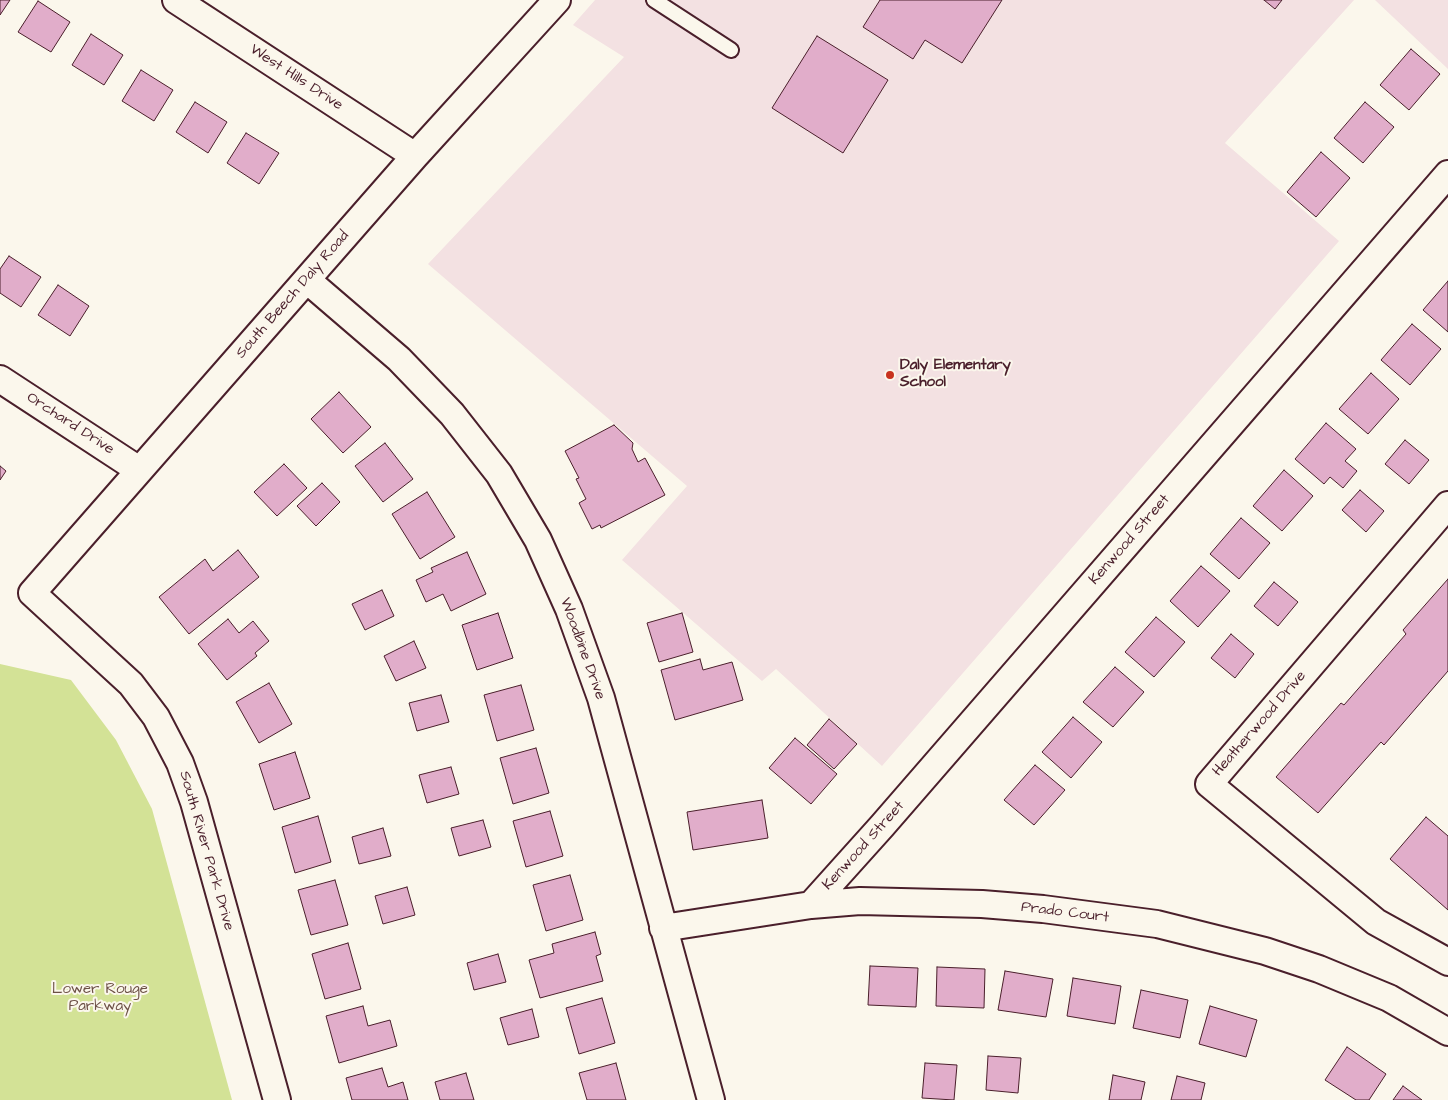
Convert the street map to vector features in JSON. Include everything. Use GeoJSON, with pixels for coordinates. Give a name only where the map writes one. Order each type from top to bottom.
{"type":"FeatureCollection","features":[{"type":"Feature","properties":{"kind":"street","name":"West Hills Drive"},"geometry":{"type":"LineString","coordinates":[[176,0],[415,156]]}},
{"type":"Feature","properties":{"kind":"street","name":"South Beech Daly Road"},"geometry":{"type":"LineString","coordinates":[[32,593],[415,156],[557,0]]}},
{"type":"Feature","properties":{"kind":"street","name":"Kenwood Street"},"geometry":{"type":"LineString","coordinates":[[811,905],[889,818],[1448,174]]}},
{"type":"Feature","properties":{"kind":"street","name":"Woodbine Drive"},"geometry":{"type":"LineString","coordinates":[[307,280],[400,359],[452,414],[498,474],[538,540],[570,609],[600,698],[711,1100]]}},
{"type":"Feature","properties":{"kind":"street","name":"Orchard Drive"},"geometry":{"type":"LineString","coordinates":[[0,379],[139,470]]}},
{"type":"Feature","properties":{"kind":"street","name":"Heatherwood Drive"},"geometry":{"type":"LineString","coordinates":[[1448,505],[1209,784],[1376,922],[1448,962]]}},
{"type":"Feature","properties":{"kind":"street","name":"South River Park Drive"},"geometry":{"type":"LineString","coordinates":[[32,593],[131,684],[156,717],[180,763],[194,802],[277,1100]]}},
{"type":"Feature","properties":{"kind":"street","name":"Prado Court"},"geometry":{"type":"LineString","coordinates":[[663,928],[811,905],[860,900],[982,904],[1044,909],[1157,924],[1230,941],[1319,969],[1389,998],[1448,1032]]}},
{"type":"Feature","properties":{"kind":"lane"},"geometry":{"type":"LineString","coordinates":[[654,0],[731,50]]}},
{"type":"Feature","properties":{"kind":"shaded area","name":"Daly Elementary School"},"geometry":{"type":"Polygon","coordinates":[[[595,0],[1354,0],[1225,143],[1339,241],[882,766],[776,669],[762,681],[622,560],[687,486],[428,264],[624,57],[573,25],[595,0]]]}},
{"type":"Feature","properties":{"kind":"shaded area"},"geometry":{"type":"Polygon","coordinates":[[[1375,0],[1448,0],[1448,69],[1375,0]]]}},
{"type":"Feature","properties":{"kind":"green space","name":"Lower Rouge Parkway"},"geometry":{"type":"Polygon","coordinates":[[[0,664],[71,680],[116,740],[152,809],[232,1100],[0,1100],[0,664]]]}},
{"type":"Feature","properties":{"kind":"building"},"geometry":{"type":"Polygon","coordinates":[[[0,0],[10,0],[0,15],[0,0]]]}},
{"type":"Feature","properties":{"kind":"building"},"geometry":{"type":"Polygon","coordinates":[[[880,0],[1002,0],[962,63],[925,40],[913,59],[863,27],[880,0]]]}},
{"type":"Feature","properties":{"kind":"building"},"geometry":{"type":"Polygon","coordinates":[[[1264,0],[1282,0],[1275,9],[1264,0]]]}},
{"type":"Feature","properties":{"kind":"building"},"geometry":{"type":"Polygon","coordinates":[[[38,1],[70,22],[51,52],[18,32],[38,1]]]}},
{"type":"Feature","properties":{"kind":"building"},"geometry":{"type":"Polygon","coordinates":[[[91,34],[123,55],[104,85],[72,65],[91,34]]]}},
{"type":"Feature","properties":{"kind":"building"},"geometry":{"type":"Polygon","coordinates":[[[817,36],[888,80],[843,153],[772,108],[817,36]]]}},
{"type":"Feature","properties":{"kind":"building"},"geometry":{"type":"Polygon","coordinates":[[[1411,49],[1440,74],[1409,110],[1380,85],[1411,49]]]}},
{"type":"Feature","properties":{"kind":"building"},"geometry":{"type":"Polygon","coordinates":[[[141,70],[173,90],[154,121],[122,101],[141,70]]]}},
{"type":"Feature","properties":{"kind":"building"},"geometry":{"type":"Polygon","coordinates":[[[195,102],[227,122],[208,153],[176,132],[195,102]]]}},
{"type":"Feature","properties":{"kind":"building"},"geometry":{"type":"Polygon","coordinates":[[[1365,102],[1394,127],[1363,163],[1334,138],[1365,102]]]}},
{"type":"Feature","properties":{"kind":"building"},"geometry":{"type":"Polygon","coordinates":[[[246,133],[279,153],[259,184],[227,163],[246,133]]]}},
{"type":"Feature","properties":{"kind":"building"},"geometry":{"type":"Polygon","coordinates":[[[1321,152],[1350,178],[1316,217],[1287,192],[1321,152]]]}},
{"type":"Feature","properties":{"kind":"building"},"geometry":{"type":"Polygon","coordinates":[[[9,256],[41,277],[21,307],[0,293],[0,269],[9,256]]]}},
{"type":"Feature","properties":{"kind":"building"},"geometry":{"type":"Polygon","coordinates":[[[1448,281],[1448,332],[1423,310],[1448,281]]]}},
{"type":"Feature","properties":{"kind":"building"},"geometry":{"type":"Polygon","coordinates":[[[58,285],[89,306],[70,336],[38,315],[58,285]]]}},
{"type":"Feature","properties":{"kind":"building"},"geometry":{"type":"Polygon","coordinates":[[[1412,324],[1441,349],[1410,385],[1381,360],[1412,324]]]}},
{"type":"Feature","properties":{"kind":"building"},"geometry":{"type":"Polygon","coordinates":[[[1371,373],[1399,399],[1368,434],[1339,409],[1371,373]]]}},
{"type":"Feature","properties":{"kind":"building"},"geometry":{"type":"Polygon","coordinates":[[[339,392],[371,427],[343,453],[311,419],[339,392]]]}},
{"type":"Feature","properties":{"kind":"building"},"geometry":{"type":"Polygon","coordinates":[[[1326,423],[1356,449],[1345,461],[1357,471],[1343,488],[1330,477],[1324,484],[1295,459],[1326,423]]]}},
{"type":"Feature","properties":{"kind":"building"},"geometry":{"type":"Polygon","coordinates":[[[614,425],[633,443],[632,449],[638,462],[645,458],[665,495],[601,528],[600,525],[592,529],[579,503],[586,499],[576,479],[579,478],[565,451],[614,425]]]}},
{"type":"Feature","properties":{"kind":"building"},"geometry":{"type":"Polygon","coordinates":[[[1405,440],[1429,460],[1409,484],[1385,464],[1405,440]]]}},
{"type":"Feature","properties":{"kind":"building"},"geometry":{"type":"Polygon","coordinates":[[[385,443],[413,479],[383,502],[355,466],[385,443]]]}},
{"type":"Feature","properties":{"kind":"building"},"geometry":{"type":"Polygon","coordinates":[[[284,464],[307,488],[277,516],[254,492],[284,464]]]}},
{"type":"Feature","properties":{"kind":"building"},"geometry":{"type":"Polygon","coordinates":[[[0,466],[6,471],[0,480],[0,466]]]}},
{"type":"Feature","properties":{"kind":"building"},"geometry":{"type":"Polygon","coordinates":[[[1284,470],[1313,496],[1282,531],[1253,506],[1284,470]]]}},
{"type":"Feature","properties":{"kind":"building"},"geometry":{"type":"Polygon","coordinates":[[[322,483],[340,502],[316,526],[297,506],[322,483]]]}},
{"type":"Feature","properties":{"kind":"building"},"geometry":{"type":"Polygon","coordinates":[[[1360,490],[1384,511],[1366,532],[1342,510],[1360,490]]]}},
{"type":"Feature","properties":{"kind":"building"},"geometry":{"type":"Polygon","coordinates":[[[427,492],[455,537],[420,559],[392,514],[427,492]]]}},
{"type":"Feature","properties":{"kind":"building"},"geometry":{"type":"Polygon","coordinates":[[[1241,518],[1270,543],[1239,579],[1210,554],[1241,518]]]}},
{"type":"Feature","properties":{"kind":"building"},"geometry":{"type":"Polygon","coordinates":[[[238,550],[259,577],[189,634],[159,597],[205,559],[213,571],[238,550]]]}},
{"type":"Feature","properties":{"kind":"building"},"geometry":{"type":"Polygon","coordinates":[[[467,552],[486,594],[451,611],[443,594],[426,602],[416,580],[433,572],[431,568],[467,552]]]}},
{"type":"Feature","properties":{"kind":"building"},"geometry":{"type":"Polygon","coordinates":[[[1201,566],[1230,591],[1198,627],[1170,601],[1201,566]]]}},
{"type":"Feature","properties":{"kind":"building"},"geometry":{"type":"Polygon","coordinates":[[[1448,579],[1448,671],[1384,745],[1381,742],[1318,813],[1276,777],[1341,703],[1344,705],[1406,634],[1403,630],[1448,579]]]}},
{"type":"Feature","properties":{"kind":"building"},"geometry":{"type":"Polygon","coordinates":[[[1274,582],[1298,602],[1278,626],[1254,606],[1274,582]]]}},
{"type":"Feature","properties":{"kind":"building"},"geometry":{"type":"Polygon","coordinates":[[[382,590],[394,616],[365,630],[352,604],[382,590]]]}},
{"type":"Feature","properties":{"kind":"building"},"geometry":{"type":"Polygon","coordinates":[[[498,613],[513,658],[477,670],[462,625],[498,613]]]}},
{"type":"Feature","properties":{"kind":"building"},"geometry":{"type":"Polygon","coordinates":[[[682,613],[693,652],[659,662],[647,623],[682,613]]]}},
{"type":"Feature","properties":{"kind":"building"},"geometry":{"type":"Polygon","coordinates":[[[1156,617],[1185,642],[1154,677],[1125,652],[1156,617]]]}},
{"type":"Feature","properties":{"kind":"building"},"geometry":{"type":"Polygon","coordinates":[[[228,619],[239,633],[253,621],[269,641],[255,653],[257,656],[227,680],[198,644],[228,619]]]}},
{"type":"Feature","properties":{"kind":"building"},"geometry":{"type":"Polygon","coordinates":[[[1231,634],[1254,654],[1235,678],[1211,658],[1231,634]]]}},
{"type":"Feature","properties":{"kind":"building"},"geometry":{"type":"Polygon","coordinates":[[[414,641],[426,668],[396,681],[384,656],[414,641]]]}},
{"type":"Feature","properties":{"kind":"building"},"geometry":{"type":"Polygon","coordinates":[[[700,659],[703,670],[732,662],[743,700],[675,720],[661,670],[700,659]]]}},
{"type":"Feature","properties":{"kind":"building"},"geometry":{"type":"Polygon","coordinates":[[[1115,667],[1144,692],[1113,727],[1083,702],[1115,667]]]}},
{"type":"Feature","properties":{"kind":"building"},"geometry":{"type":"Polygon","coordinates":[[[269,683],[292,724],[259,743],[236,702],[269,683]]]}},
{"type":"Feature","properties":{"kind":"building"},"geometry":{"type":"Polygon","coordinates":[[[521,685],[534,730],[497,741],[484,695],[521,685]]]}},
{"type":"Feature","properties":{"kind":"building"},"geometry":{"type":"Polygon","coordinates":[[[441,695],[449,722],[417,731],[409,703],[441,695]]]}},
{"type":"Feature","properties":{"kind":"building"},"geometry":{"type":"Polygon","coordinates":[[[1073,717],[1102,742],[1071,778],[1042,752],[1073,717]]]}},
{"type":"Feature","properties":{"kind":"building"},"geometry":{"type":"Polygon","coordinates":[[[829,719],[857,744],[834,769],[807,745],[829,719]]]}},
{"type":"Feature","properties":{"kind":"building"},"geometry":{"type":"Polygon","coordinates":[[[795,738],[837,774],[811,804],[769,768],[795,738]]]}},
{"type":"Feature","properties":{"kind":"building"},"geometry":{"type":"Polygon","coordinates":[[[536,748],[549,793],[513,804],[500,758],[536,748]]]}},
{"type":"Feature","properties":{"kind":"building"},"geometry":{"type":"Polygon","coordinates":[[[295,752],[310,798],[274,810],[259,764],[295,752]]]}},
{"type":"Feature","properties":{"kind":"building"},"geometry":{"type":"Polygon","coordinates":[[[1035,765],[1065,790],[1034,825],[1004,800],[1035,765]]]}},
{"type":"Feature","properties":{"kind":"building"},"geometry":{"type":"Polygon","coordinates":[[[451,767],[459,794],[427,803],[419,775],[451,767]]]}},
{"type":"Feature","properties":{"kind":"building"},"geometry":{"type":"Polygon","coordinates":[[[762,800],[768,838],[693,850],[687,812],[762,800]]]}},
{"type":"Feature","properties":{"kind":"building"},"geometry":{"type":"Polygon","coordinates":[[[550,811],[563,856],[526,867],[513,821],[550,811]]]}},
{"type":"Feature","properties":{"kind":"building"},"geometry":{"type":"Polygon","coordinates":[[[318,816],[331,862],[295,873],[282,827],[318,816]]]}},
{"type":"Feature","properties":{"kind":"building"},"geometry":{"type":"Polygon","coordinates":[[[1426,817],[1448,836],[1448,910],[1390,859],[1426,817]]]}},
{"type":"Feature","properties":{"kind":"building"},"geometry":{"type":"Polygon","coordinates":[[[483,820],[491,847],[459,856],[451,828],[483,820]]]}},
{"type":"Feature","properties":{"kind":"building"},"geometry":{"type":"Polygon","coordinates":[[[383,828],[391,856],[359,864],[352,837],[383,828]]]}},
{"type":"Feature","properties":{"kind":"building"},"geometry":{"type":"Polygon","coordinates":[[[570,875],[583,920],[546,931],[533,885],[570,875]]]}},
{"type":"Feature","properties":{"kind":"building"},"geometry":{"type":"Polygon","coordinates":[[[335,880],[348,925],[311,935],[298,890],[335,880]]]}},
{"type":"Feature","properties":{"kind":"building"},"geometry":{"type":"Polygon","coordinates":[[[407,887],[415,915],[383,924],[375,896],[407,887]]]}},
{"type":"Feature","properties":{"kind":"building"},"geometry":{"type":"Polygon","coordinates":[[[595,932],[601,954],[596,956],[603,981],[540,998],[529,960],[554,953],[552,944],[595,932]]]}},
{"type":"Feature","properties":{"kind":"building"},"geometry":{"type":"Polygon","coordinates":[[[348,943],[361,989],[325,999],[312,954],[348,943]]]}},
{"type":"Feature","properties":{"kind":"building"},"geometry":{"type":"Polygon","coordinates":[[[498,954],[506,982],[474,990],[467,963],[498,954]]]}},
{"type":"Feature","properties":{"kind":"building"},"geometry":{"type":"Polygon","coordinates":[[[870,966],[918,968],[916,1007],[868,1005],[870,966]]]}},
{"type":"Feature","properties":{"kind":"building"},"geometry":{"type":"Polygon","coordinates":[[[937,967],[985,969],[984,1008],[936,1006],[937,967]]]}},
{"type":"Feature","properties":{"kind":"building"},"geometry":{"type":"Polygon","coordinates":[[[1005,971],[1053,979],[1046,1017],[998,1010],[1005,971]]]}},
{"type":"Feature","properties":{"kind":"building"},"geometry":{"type":"Polygon","coordinates":[[[1073,978],[1121,986],[1115,1024],[1067,1016],[1073,978]]]}},
{"type":"Feature","properties":{"kind":"building"},"geometry":{"type":"Polygon","coordinates":[[[1141,990],[1188,1000],[1180,1038],[1133,1028],[1141,990]]]}},
{"type":"Feature","properties":{"kind":"building"},"geometry":{"type":"Polygon","coordinates":[[[602,998],[615,1043],[579,1054],[566,1008],[602,998]]]}},
{"type":"Feature","properties":{"kind":"building"},"geometry":{"type":"Polygon","coordinates":[[[363,1006],[368,1026],[390,1020],[397,1046],[339,1063],[326,1016],[363,1006]]]}},
{"type":"Feature","properties":{"kind":"building"},"geometry":{"type":"Polygon","coordinates":[[[1210,1006],[1257,1020],[1246,1057],[1199,1044],[1210,1006]]]}},
{"type":"Feature","properties":{"kind":"building"},"geometry":{"type":"Polygon","coordinates":[[[532,1009],[539,1037],[508,1045],[500,1018],[532,1009]]]}},
{"type":"Feature","properties":{"kind":"building"},"geometry":{"type":"Polygon","coordinates":[[[1347,1047],[1386,1074],[1369,1100],[1356,1100],[1325,1080],[1347,1047]]]}},
{"type":"Feature","properties":{"kind":"building"},"geometry":{"type":"Polygon","coordinates":[[[988,1056],[1021,1058],[1018,1093],[986,1090],[988,1056]]]}},
{"type":"Feature","properties":{"kind":"building"},"geometry":{"type":"Polygon","coordinates":[[[616,1063],[626,1100],[587,1100],[579,1073],[616,1063]]]}},
{"type":"Feature","properties":{"kind":"building"},"geometry":{"type":"Polygon","coordinates":[[[925,1063],[957,1065],[954,1100],[922,1098],[925,1063]]]}},
{"type":"Feature","properties":{"kind":"building"},"geometry":{"type":"Polygon","coordinates":[[[382,1068],[388,1087],[403,1082],[408,1100],[352,1100],[346,1078],[382,1068]]]}},
{"type":"Feature","properties":{"kind":"building"},"geometry":{"type":"Polygon","coordinates":[[[466,1073],[474,1100],[440,1100],[435,1082],[466,1073]]]}},
{"type":"Feature","properties":{"kind":"building"},"geometry":{"type":"Polygon","coordinates":[[[1113,1075],[1145,1082],[1141,1100],[1109,1100],[1113,1075]]]}},
{"type":"Feature","properties":{"kind":"building"},"geometry":{"type":"Polygon","coordinates":[[[1177,1076],[1205,1083],[1201,1100],[1171,1100],[1177,1076]]]}},
{"type":"Feature","properties":{"kind":"building"},"geometry":{"type":"Polygon","coordinates":[[[1403,1086],[1422,1100],[1393,1100],[1403,1086]]]}},
{"type":"Feature","properties":{"kind":"place","name":"Daly Elementary School"},"geometry":{"type":"Point","coordinates":[890,375]}}]}
